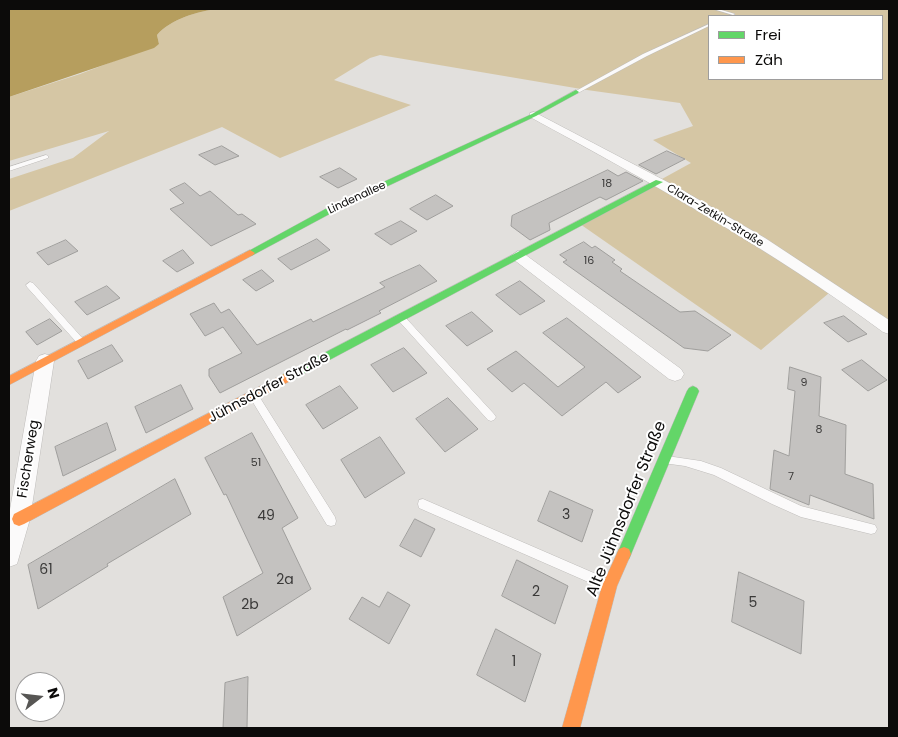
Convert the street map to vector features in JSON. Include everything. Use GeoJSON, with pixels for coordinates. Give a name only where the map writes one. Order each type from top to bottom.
{"type":"FeatureCollection","features":[{"type":"Feature","properties":{"kind":"street","name":"Lindenallee"},"geometry":{"type":"LineString","coordinates":[[9,381],[334,208],[534,115],[576,92]]}},
{"type":"Feature","properties":{"kind":"street","name":"Clara-Zetkin-Straße"},"geometry":{"type":"LineString","coordinates":[[534,115],[659,182],[835,288],[889,328]]}},
{"type":"Feature","properties":{"kind":"street","name":"Jühnsdorfer Straße"},"geometry":{"type":"LineString","coordinates":[[20,519],[659,182]]}},
{"type":"Feature","properties":{"kind":"street"},"geometry":{"type":"LineString","coordinates":[[518,256],[675,374]]}},
{"type":"Feature","properties":{"kind":"street","name":"Fischerweg"},"geometry":{"type":"LineString","coordinates":[[9,556],[20,519],[45,361]]}},
{"type":"Feature","properties":{"kind":"street","name":"Alte Jühnsdorfer Straße"},"geometry":{"type":"LineString","coordinates":[[571,728],[610,586],[693,391]]}},
{"type":"Feature","properties":{"kind":"lane"},"geometry":{"type":"LineString","coordinates":[[715,9],[731,15]]}},
{"type":"Feature","properties":{"kind":"lane","name":"Lindenallee"},"geometry":{"type":"LineString","coordinates":[[576,92],[644,55],[708,25]]}},
{"type":"Feature","properties":{"kind":"lane"},"geometry":{"type":"LineString","coordinates":[[9,169],[46,157]]}},
{"type":"Feature","properties":{"kind":"lane"},"geometry":{"type":"LineString","coordinates":[[30,285],[81,342]]}},
{"type":"Feature","properties":{"kind":"lane"},"geometry":{"type":"LineString","coordinates":[[401,318],[491,417]]}},
{"type":"Feature","properties":{"kind":"lane"},"geometry":{"type":"LineString","coordinates":[[254,396],[331,521]]}},
{"type":"Feature","properties":{"kind":"lane"},"geometry":{"type":"LineString","coordinates":[[664,460],[706,465],[792,508],[871,529]]}},
{"type":"Feature","properties":{"kind":"lane"},"geometry":{"type":"LineString","coordinates":[[423,504],[610,586]]}},
{"type":"Feature","properties":{"kind":"shaded area"},"geometry":{"type":"Polygon","coordinates":[[[9,9],[218,9],[194,14],[170,24],[157,35],[159,44],[154,48],[9,97],[9,9]]]}},
{"type":"Feature","properties":{"kind":"shaded area"},"geometry":{"type":"Polygon","coordinates":[[[218,9],[889,9],[889,328],[835,288],[761,350],[580,224],[691,163],[653,140],[693,126],[680,103],[587,90],[380,55],[370,58],[334,80],[411,105],[280,158],[222,127],[9,211],[9,179],[73,158],[109,131],[9,161],[9,97],[80,74],[159,44],[157,35],[163,29],[177,20],[218,9]]]}},
{"type":"Feature","properties":{"kind":"building"},"geometry":{"type":"Polygon","coordinates":[[[222,146],[239,156],[215,165],[199,155],[222,146]]]}},
{"type":"Feature","properties":{"kind":"building"},"geometry":{"type":"Polygon","coordinates":[[[667,151],[685,159],[656,174],[639,165],[667,151]]]}},
{"type":"Feature","properties":{"kind":"building"},"geometry":{"type":"Polygon","coordinates":[[[340,168],[357,179],[338,188],[320,177],[340,168]]]}},
{"type":"Feature","properties":{"kind":"building"},"geometry":{"type":"Polygon","coordinates":[[[608,170],[618,176],[626,172],[643,181],[606,200],[600,197],[549,223],[550,230],[530,240],[511,226],[512,216],[608,170]]]}},
{"type":"Feature","properties":{"kind":"building"},"geometry":{"type":"Polygon","coordinates":[[[185,183],[200,196],[210,191],[238,215],[242,214],[256,224],[211,246],[170,209],[184,203],[170,190],[185,183]]]}},
{"type":"Feature","properties":{"kind":"building"},"geometry":{"type":"Polygon","coordinates":[[[436,195],[453,206],[427,220],[410,209],[436,195]]]}},
{"type":"Feature","properties":{"kind":"building"},"geometry":{"type":"Polygon","coordinates":[[[401,221],[417,231],[391,245],[375,234],[401,221]]]}},
{"type":"Feature","properties":{"kind":"building"},"geometry":{"type":"Polygon","coordinates":[[[317,239],[330,250],[291,270],[278,259],[317,239]]]}},
{"type":"Feature","properties":{"kind":"building"},"geometry":{"type":"Polygon","coordinates":[[[66,240],[78,251],[48,265],[37,253],[66,240]]]}},
{"type":"Feature","properties":{"kind":"building"},"geometry":{"type":"Polygon","coordinates":[[[584,242],[592,248],[595,246],[615,260],[612,262],[622,269],[620,271],[680,312],[695,311],[731,335],[708,351],[684,348],[563,262],[567,260],[560,255],[584,242]]]}},
{"type":"Feature","properties":{"kind":"building"},"geometry":{"type":"Polygon","coordinates":[[[183,250],[194,263],[177,272],[163,261],[183,250]]]}},
{"type":"Feature","properties":{"kind":"building"},"geometry":{"type":"Polygon","coordinates":[[[420,265],[437,281],[379,311],[381,313],[220,393],[209,376],[209,369],[242,353],[223,327],[205,336],[190,314],[214,303],[221,313],[229,309],[257,345],[311,319],[313,322],[385,287],[380,283],[420,265]]]}},
{"type":"Feature","properties":{"kind":"building"},"geometry":{"type":"Polygon","coordinates":[[[262,270],[274,281],[256,291],[243,280],[262,270]]]}},
{"type":"Feature","properties":{"kind":"building"},"geometry":{"type":"Polygon","coordinates":[[[520,281],[545,301],[520,315],[496,295],[520,281]]]}},
{"type":"Feature","properties":{"kind":"building"},"geometry":{"type":"Polygon","coordinates":[[[107,286],[120,298],[87,315],[75,302],[107,286]]]}},
{"type":"Feature","properties":{"kind":"building"},"geometry":{"type":"Polygon","coordinates":[[[472,312],[493,331],[467,346],[446,326],[472,312]]]}},
{"type":"Feature","properties":{"kind":"building"},"geometry":{"type":"Polygon","coordinates":[[[844,316],[867,334],[848,342],[824,323],[844,316]]]}},
{"type":"Feature","properties":{"kind":"building"},"geometry":{"type":"Polygon","coordinates":[[[567,318],[641,377],[618,393],[606,382],[562,416],[524,383],[512,392],[487,369],[516,351],[558,387],[585,367],[543,333],[567,318]]]}},
{"type":"Feature","properties":{"kind":"building"},"geometry":{"type":"Polygon","coordinates":[[[50,319],[62,331],[37,345],[26,332],[50,319]]]}},
{"type":"Feature","properties":{"kind":"building"},"geometry":{"type":"Polygon","coordinates":[[[112,345],[123,361],[88,379],[78,361],[112,345]]]}},
{"type":"Feature","properties":{"kind":"building"},"geometry":{"type":"Polygon","coordinates":[[[404,348],[427,373],[393,392],[371,365],[404,348]]]}},
{"type":"Feature","properties":{"kind":"building"},"geometry":{"type":"Polygon","coordinates":[[[862,360],[887,380],[868,391],[842,370],[862,360]]]}},
{"type":"Feature","properties":{"kind":"building"},"geometry":{"type":"Polygon","coordinates":[[[790,367],[821,377],[819,416],[846,425],[845,474],[873,484],[874,519],[810,495],[809,505],[770,489],[774,450],[789,456],[795,391],[788,389],[790,367]]]}},
{"type":"Feature","properties":{"kind":"building"},"geometry":{"type":"Polygon","coordinates":[[[181,385],[193,409],[146,433],[135,407],[181,385]]]}},
{"type":"Feature","properties":{"kind":"building"},"geometry":{"type":"Polygon","coordinates":[[[340,386],[358,408],[323,429],[306,405],[340,386]]]}},
{"type":"Feature","properties":{"kind":"building"},"geometry":{"type":"Polygon","coordinates":[[[448,398],[478,429],[445,452],[416,419],[448,398]]]}},
{"type":"Feature","properties":{"kind":"building"},"geometry":{"type":"Polygon","coordinates":[[[107,423],[116,450],[63,476],[55,447],[107,423]]]}},
{"type":"Feature","properties":{"kind":"building"},"geometry":{"type":"Polygon","coordinates":[[[252,433],[298,518],[282,528],[311,589],[237,636],[223,597],[263,573],[226,494],[224,495],[205,458],[252,433]]]}},
{"type":"Feature","properties":{"kind":"building"},"geometry":{"type":"Polygon","coordinates":[[[380,437],[405,473],[365,498],[341,460],[380,437]]]}},
{"type":"Feature","properties":{"kind":"building"},"geometry":{"type":"Polygon","coordinates":[[[175,479],[191,514],[107,564],[108,566],[38,609],[28,565],[175,479]]]}},
{"type":"Feature","properties":{"kind":"building"},"geometry":{"type":"Polygon","coordinates":[[[550,491],[593,510],[582,542],[538,521],[550,491]]]}},
{"type":"Feature","properties":{"kind":"building"},"geometry":{"type":"Polygon","coordinates":[[[415,519],[435,529],[421,557],[400,546],[415,519]]]}},
{"type":"Feature","properties":{"kind":"building"},"geometry":{"type":"Polygon","coordinates":[[[517,560],[568,586],[555,624],[502,596],[517,560]]]}},
{"type":"Feature","properties":{"kind":"building"},"geometry":{"type":"Polygon","coordinates":[[[739,572],[804,601],[801,654],[732,622],[739,572]]]}},
{"type":"Feature","properties":{"kind":"building"},"geometry":{"type":"Polygon","coordinates":[[[388,592],[410,605],[389,644],[349,619],[362,597],[379,607],[388,592]]]}},
{"type":"Feature","properties":{"kind":"building"},"geometry":{"type":"Polygon","coordinates":[[[496,629],[541,654],[525,702],[477,675],[496,629]]]}},
{"type":"Feature","properties":{"kind":"building"},"geometry":{"type":"Polygon","coordinates":[[[248,677],[247,728],[223,728],[225,683],[248,677]]]}},
{"type":"Feature","properties":{"kind":"traffic: fast"},"geometry":{"type":"LineString","coordinates":[[250,253],[334,208],[534,115],[576,92]]}},
{"type":"Feature","properties":{"kind":"traffic: fast"},"geometry":{"type":"LineString","coordinates":[[286,378],[659,182]]}},
{"type":"Feature","properties":{"kind":"traffic: fast"},"geometry":{"type":"LineString","coordinates":[[624,554],[693,391]]}},
{"type":"Feature","properties":{"kind":"traffic: slow"},"geometry":{"type":"LineString","coordinates":[[9,381],[250,253]]}},
{"type":"Feature","properties":{"kind":"traffic: slow"},"geometry":{"type":"LineString","coordinates":[[19,519],[286,378]]}},
{"type":"Feature","properties":{"kind":"traffic: slow"},"geometry":{"type":"LineString","coordinates":[[571,728],[610,586],[624,554]]}}]}
